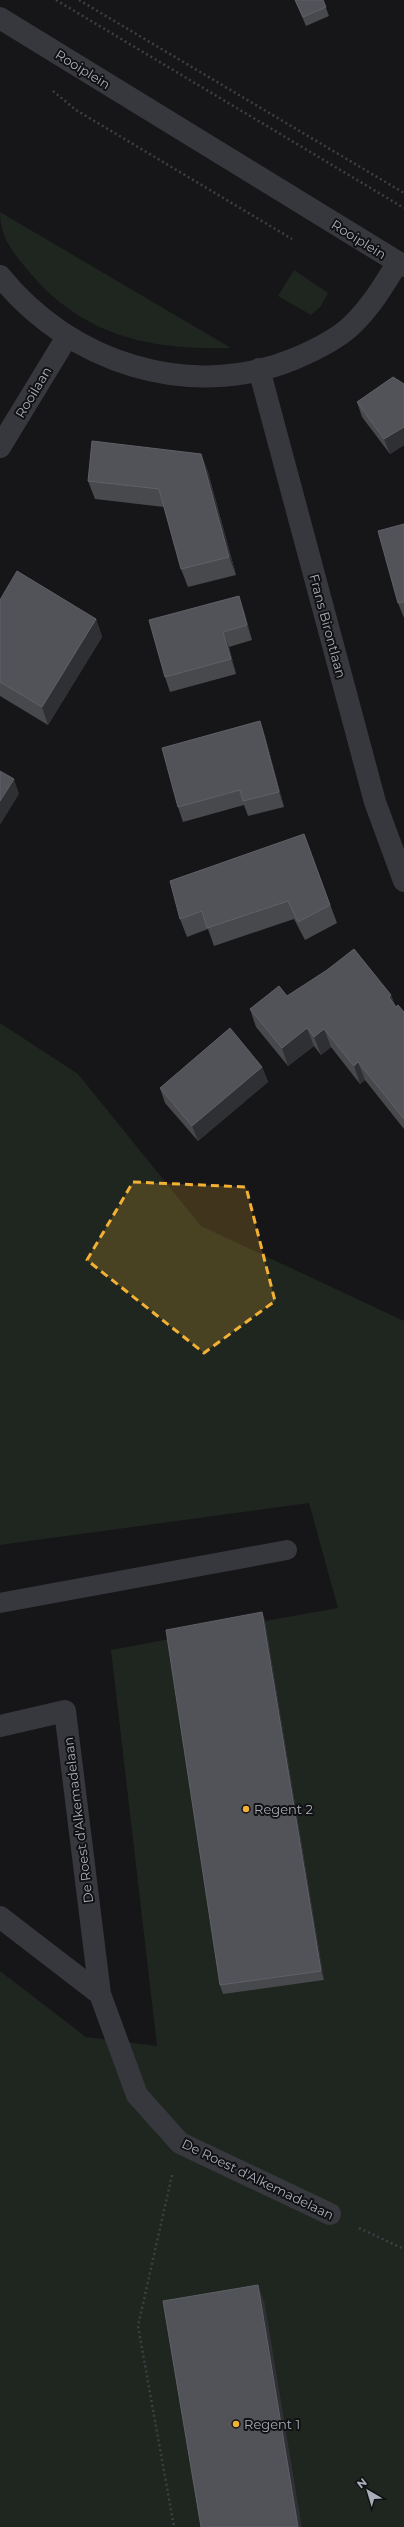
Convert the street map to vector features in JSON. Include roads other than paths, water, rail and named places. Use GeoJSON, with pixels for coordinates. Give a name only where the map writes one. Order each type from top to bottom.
{"type":"FeatureCollection","features":[{"type":"Feature","properties":{"kind":"street","name":"Rooiplein"},"geometry":{"type":"LineString","coordinates":[[0,18],[401,264],[370,306],[350,327],[324,344],[301,356],[259,370],[234,375],[175,375],[119,361],[67,337],[40,319],[17,297],[0,276]]}},
{"type":"Feature","properties":{"kind":"street","name":"Rooilaan"},"geometry":{"type":"LineString","coordinates":[[0,447],[67,337]]}},
{"type":"Feature","properties":{"kind":"street","name":"Frans Birontlaan"},"geometry":{"type":"LineString","coordinates":[[259,370],[375,802],[404,881]]}},
{"type":"Feature","properties":{"kind":"street","name":"De Roest d'Alkemadelaan"},"geometry":{"type":"LineString","coordinates":[[0,1726],[65,1711],[100,1994],[137,2095],[180,2143],[330,2214]]}},
{"type":"Feature","properties":{"kind":"street"},"geometry":{"type":"LineString","coordinates":[[0,1917],[100,1994]]}},
{"type":"Feature","properties":{"kind":"lane"},"geometry":{"type":"LineString","coordinates":[[0,1603],[287,1550]]}},
{"type":"Feature","properties":{"kind":"place","name":"Regent 2"},"geometry":{"type":"Point","coordinates":[246,1809]}},
{"type":"Feature","properties":{"kind":"place","name":"Regent 1"},"geometry":{"type":"Point","coordinates":[236,2424]}}]}
